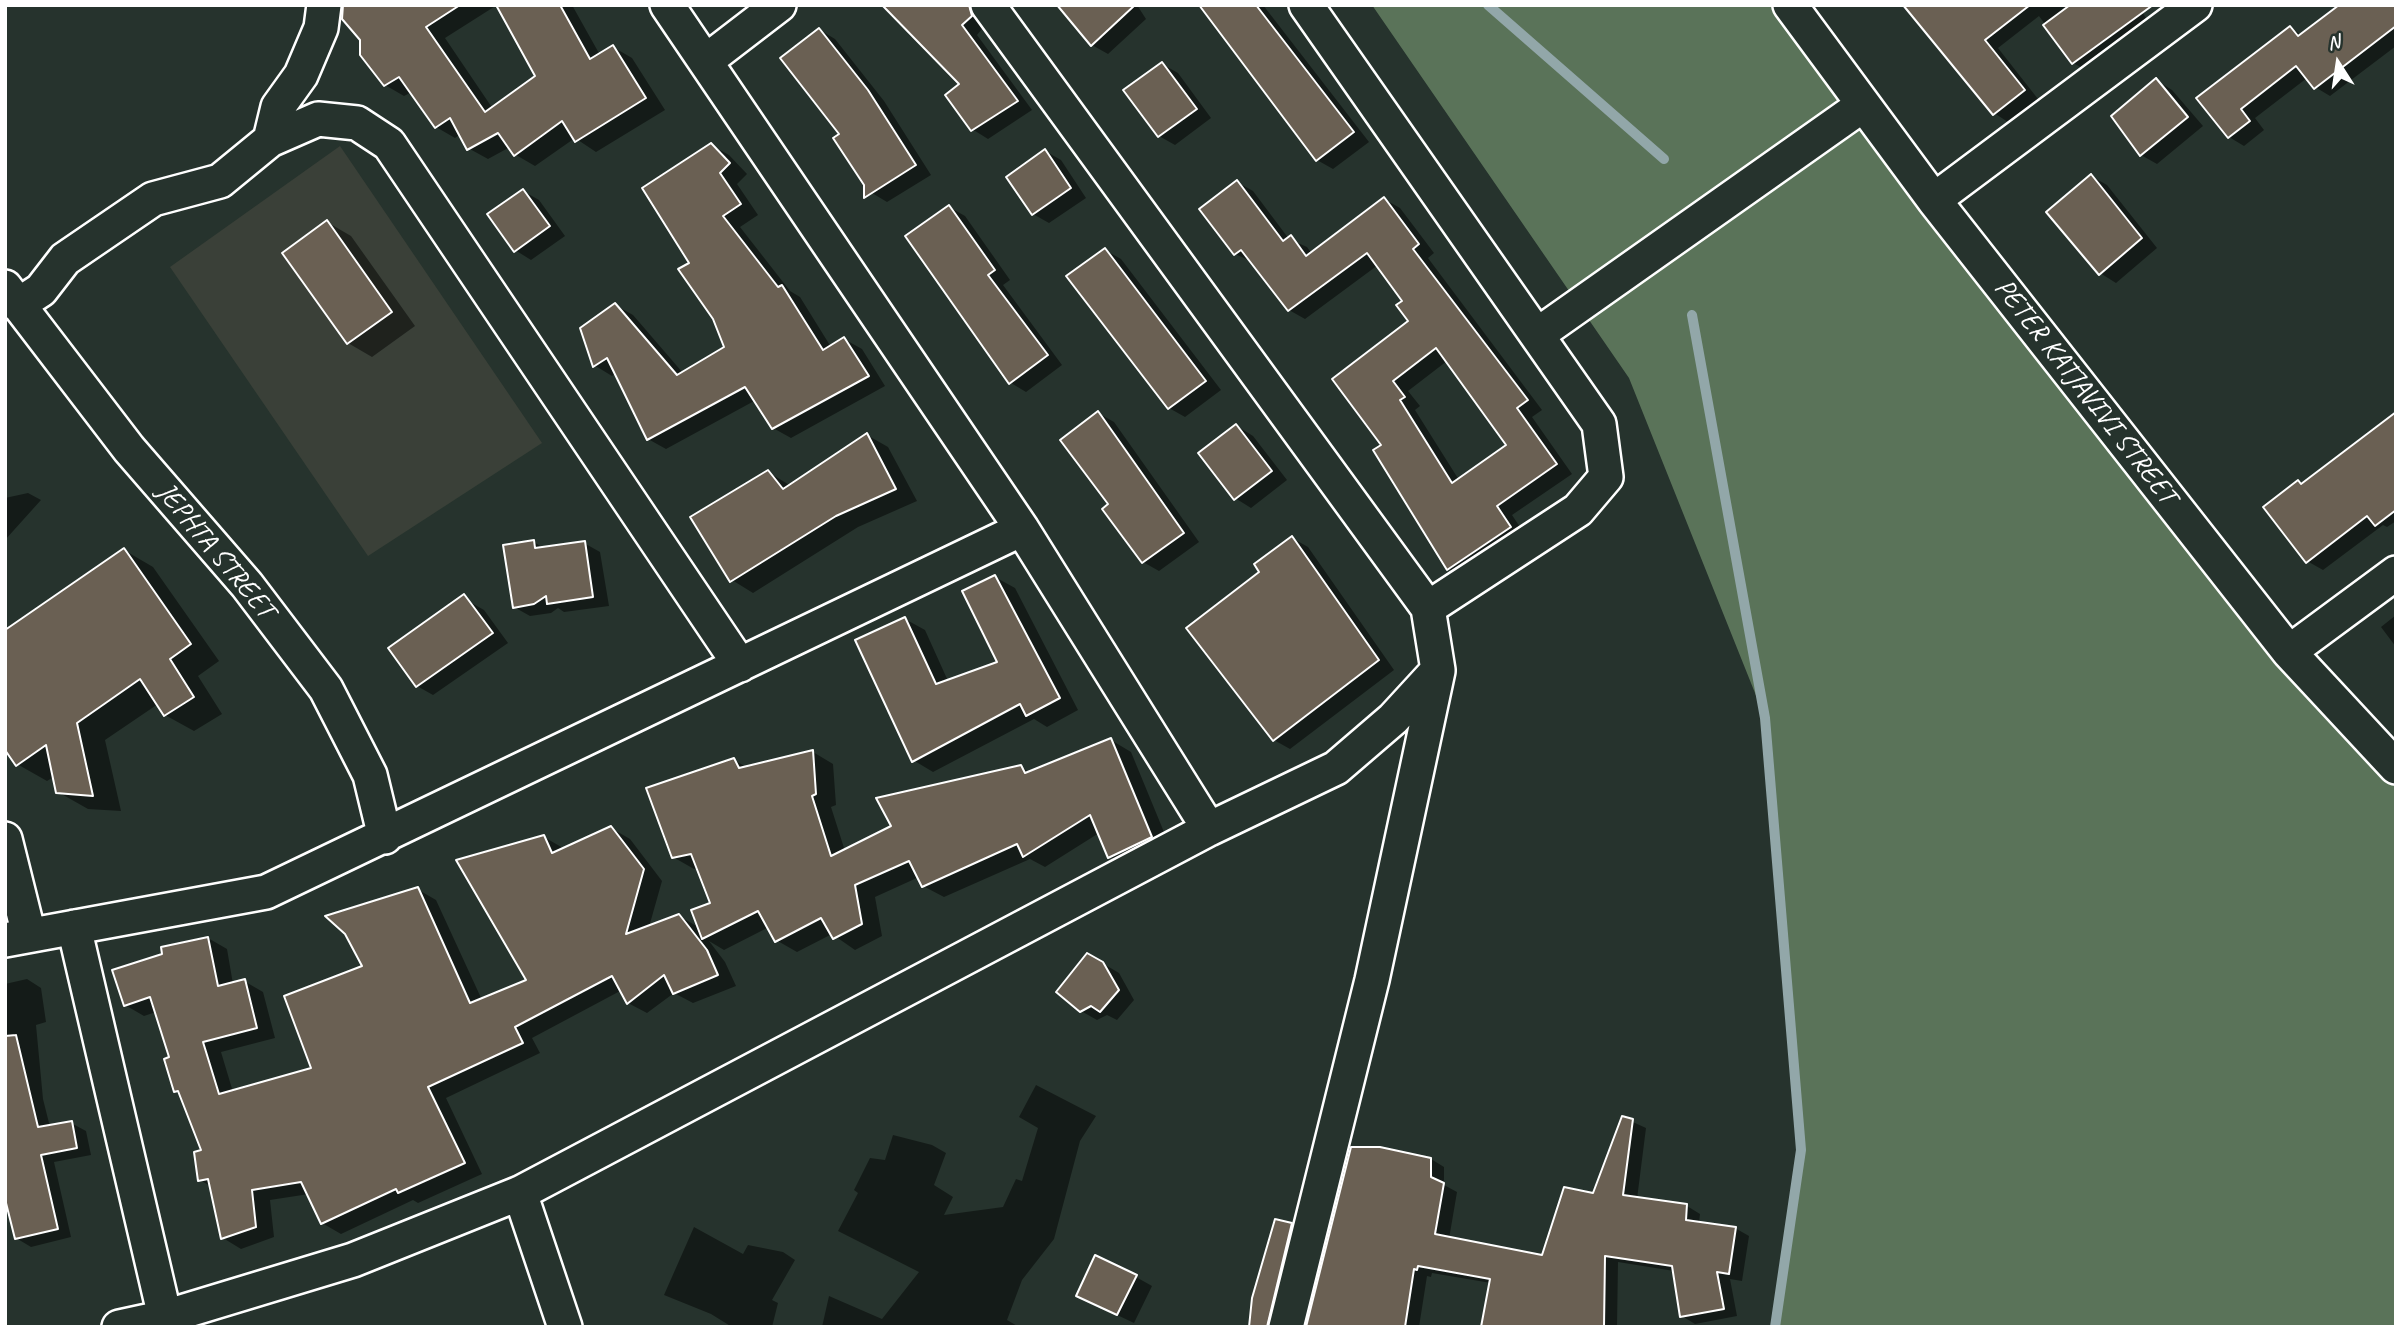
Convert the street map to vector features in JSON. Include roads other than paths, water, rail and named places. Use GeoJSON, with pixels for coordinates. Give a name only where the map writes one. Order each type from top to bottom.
{"type":"FeatureCollection","features":[{"type":"Feature","properties":{"kind":"street"},"geometry":{"type":"LineString","coordinates":[[270,140],[278,107],[301,75],[321,28],[324,5]]}},
{"type":"Feature","properties":{"kind":"street"},"geometry":{"type":"LineString","coordinates":[[667,5],[1023,529],[1209,829]]}},
{"type":"Feature","properties":{"kind":"street"},"geometry":{"type":"LineString","coordinates":[[705,61],[779,5]]}},
{"type":"Feature","properties":{"kind":"street"},"geometry":{"type":"LineString","coordinates":[[988,5],[1428,608],[1438,670],[1372,980],[1286,1327]]}},
{"type":"Feature","properties":{"kind":"street"},"geometry":{"type":"LineString","coordinates":[[1306,5],[1598,424],[1606,477],[1578,510],[1428,608]]}},
{"type":"Feature","properties":{"kind":"street","name":"PETER KATJAVIVI STREET"},"geometry":{"type":"LineString","coordinates":[[1790,5],[1934,200],[2289,652],[2396,767]]}},
{"type":"Feature","properties":{"kind":"street"},"geometry":{"type":"LineString","coordinates":[[1934,200],[2195,5]]}},
{"type":"Feature","properties":{"kind":"street"},"geometry":{"type":"LineString","coordinates":[[1537,335],[1863,105]]}},
{"type":"Feature","properties":{"kind":"street"},"geometry":{"type":"LineString","coordinates":[[11,296],[41,290],[65,259],[153,199],[220,181],[270,140],[318,119],[357,124],[389,144],[740,665]]}},
{"type":"Feature","properties":{"kind":"street","name":"JEPHTA STREET"},"geometry":{"type":"LineString","coordinates":[[11,296],[129,449],[247,585],[326,688],[370,775],[385,837]]}},
{"type":"Feature","properties":{"kind":"street"},"geometry":{"type":"LineString","coordinates":[[5,839],[17,938],[266,892],[1023,529]]}},
{"type":"Feature","properties":{"kind":"street"},"geometry":{"type":"LineString","coordinates":[[2289,652],[2396,573]]}},
{"type":"Feature","properties":{"kind":"street"},"geometry":{"type":"LineString","coordinates":[[118,1327],[164,1317],[353,1260],[520,1193],[1209,829],[1336,768],[1393,719],[1438,670]]}},
{"type":"Feature","properties":{"kind":"street"},"geometry":{"type":"LineString","coordinates":[[74,927],[164,1317]]}},
{"type":"Feature","properties":{"kind":"street"},"geometry":{"type":"LineString","coordinates":[[520,1193],[565,1327]]}},
{"type":"Feature","properties":{"kind":"waterway"},"geometry":{"type":"LineString","coordinates":[[1488,5],[1664,159]]}},
{"type":"Feature","properties":{"kind":"waterway"},"geometry":{"type":"LineString","coordinates":[[1692,315],[1765,718],[1801,1150],[1775,1327]]}}]}
